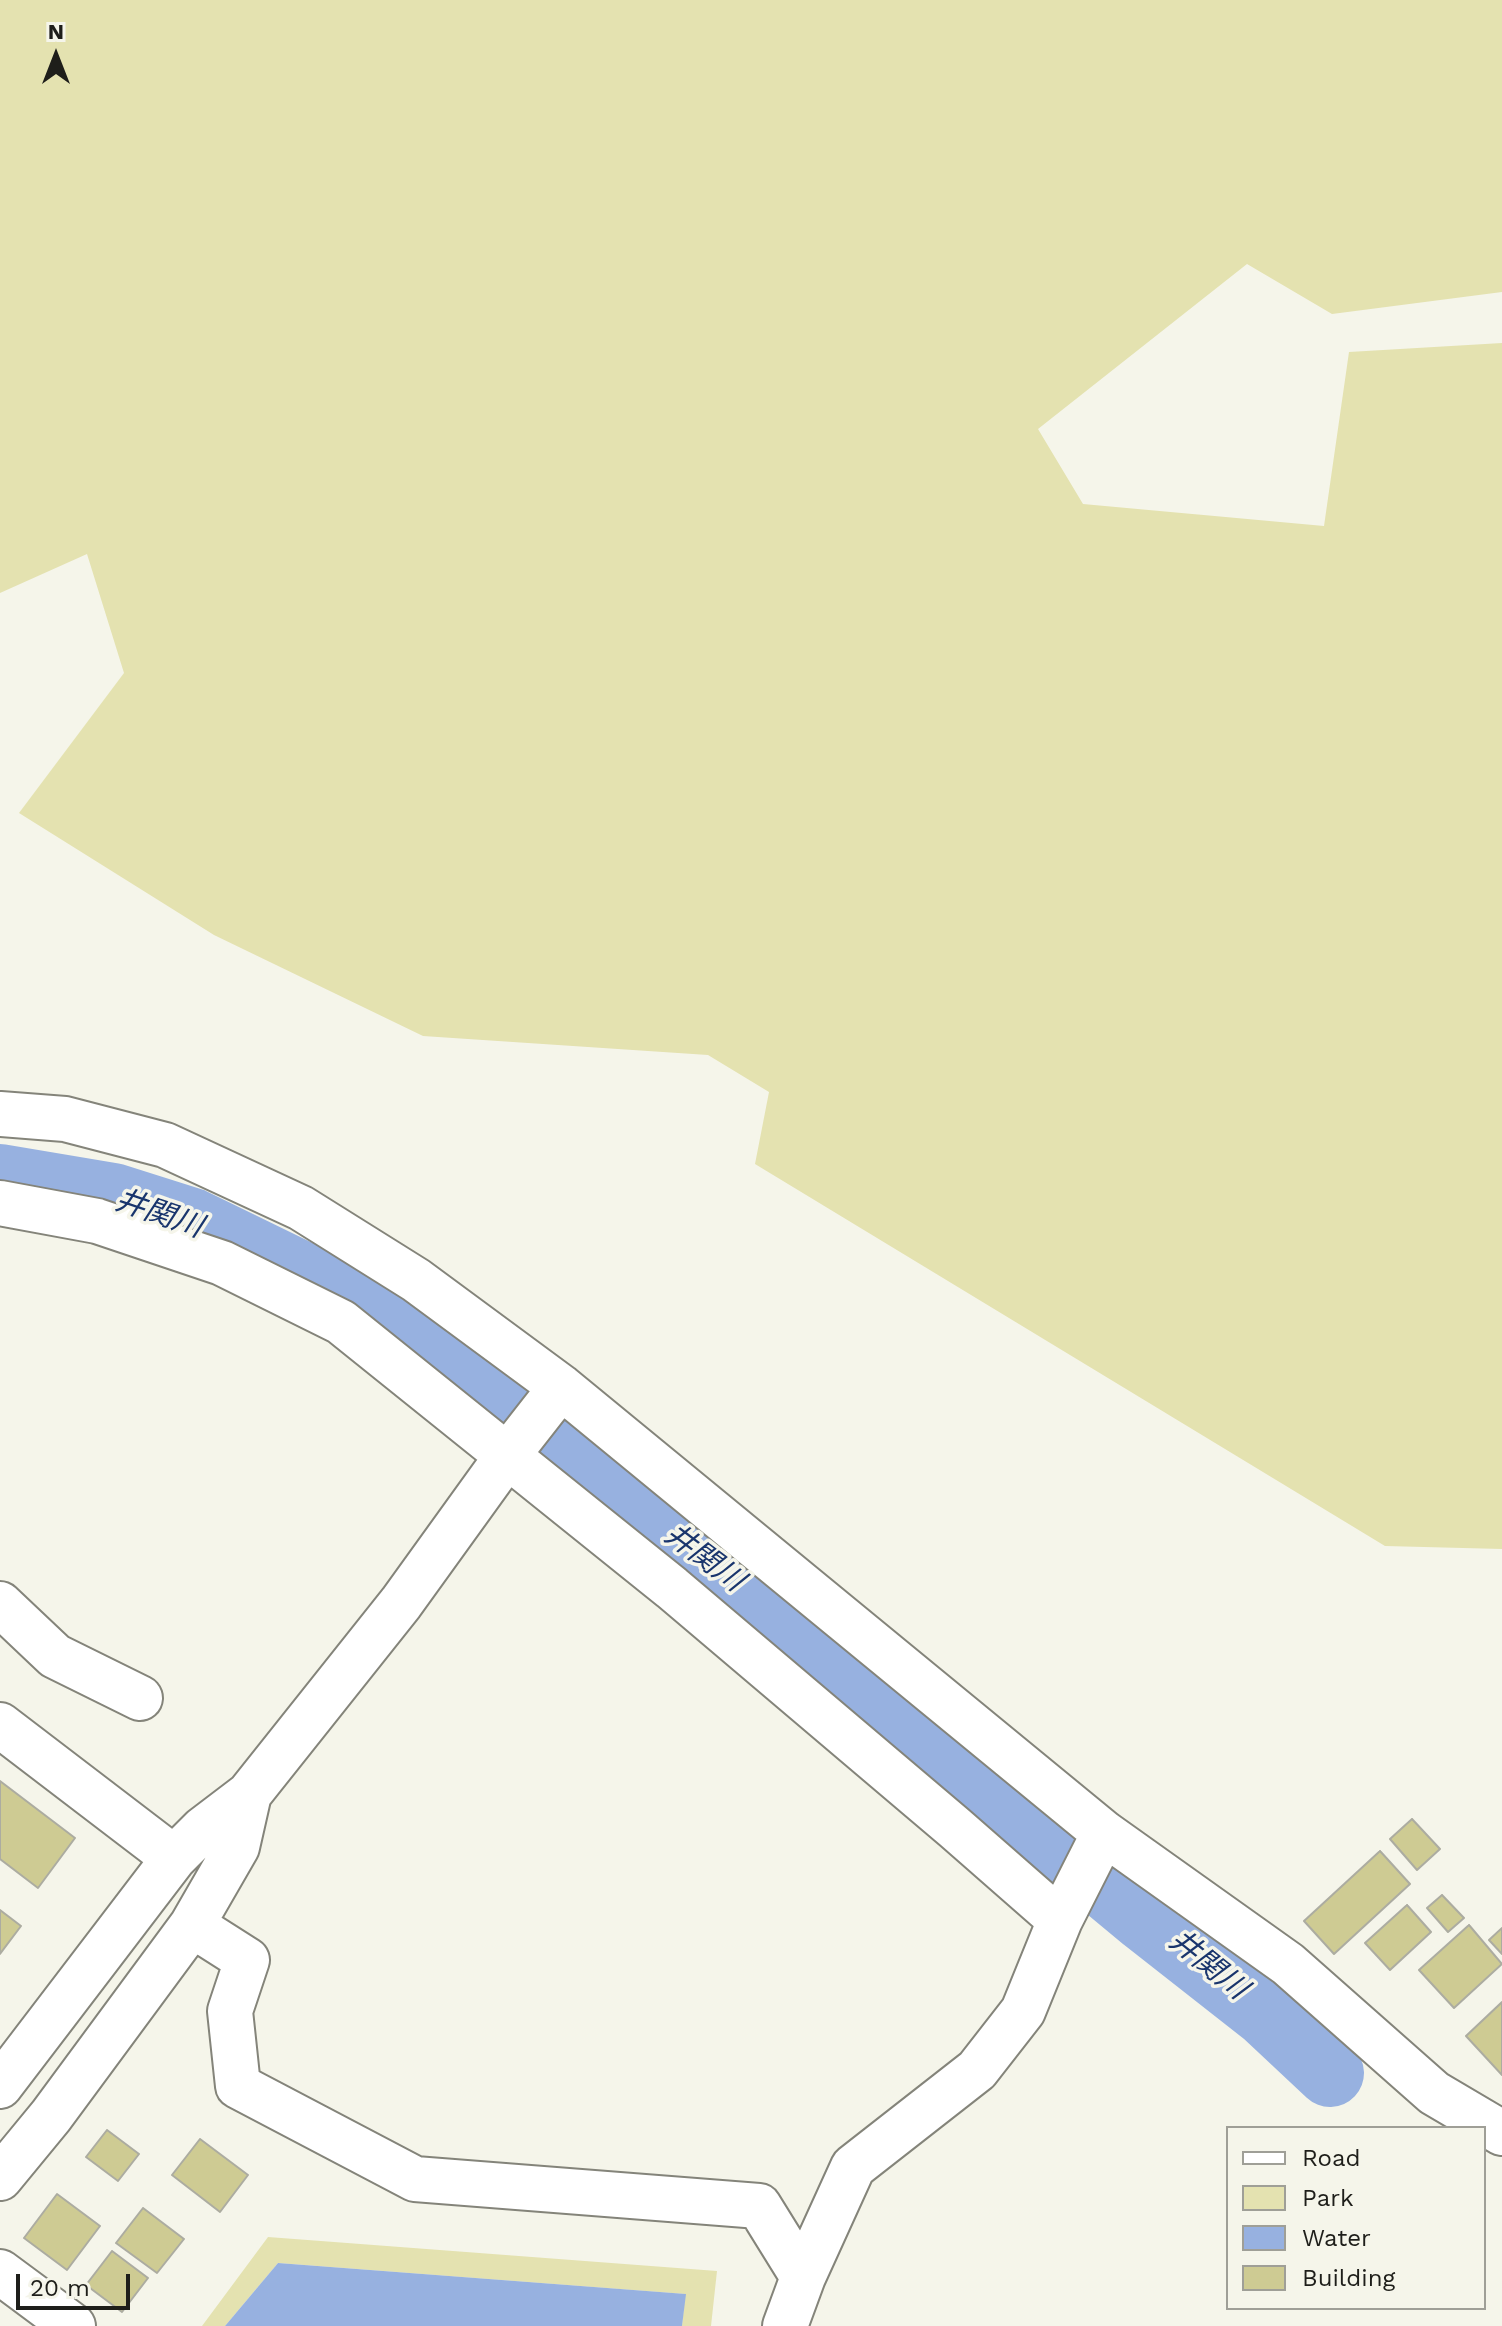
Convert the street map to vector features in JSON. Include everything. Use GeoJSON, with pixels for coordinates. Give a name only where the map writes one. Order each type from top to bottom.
{"type":"FeatureCollection","features":[{"type":"Feature","properties":{"kind":"street"},"geometry":{"type":"LineString","coordinates":[[0,1114],[65,1119],[165,1145],[301,1208],[416,1280],[561,1387],[1104,1833],[1288,1964],[1434,2093],[1502,2133]]}},
{"type":"Feature","properties":{"kind":"street"},"geometry":{"type":"LineString","coordinates":[[0,1203],[97,1221],[222,1263],[341,1322],[672,1588],[1060,1920]]}},
{"type":"Feature","properties":{"kind":"street"},"geometry":{"type":"LineString","coordinates":[[0,2086],[174,1858],[203,1829],[249,1794],[401,1603],[561,1387]]}},
{"type":"Feature","properties":{"kind":"street"},"geometry":{"type":"LineString","coordinates":[[0,1604],[55,1656],[140,1698]]}},
{"type":"Feature","properties":{"kind":"street"},"geometry":{"type":"LineString","coordinates":[[0,1725],[174,1858]]}},
{"type":"Feature","properties":{"kind":"street"},"geometry":{"type":"LineString","coordinates":[[0,2178],[51,2116],[192,1925],[237,1847],[249,1794]]}},
{"type":"Feature","properties":{"kind":"street"},"geometry":{"type":"LineString","coordinates":[[785,2326],[803,2277],[853,2167],[977,2070],[1023,2011],[1060,1920],[1104,1833]]}},
{"type":"Feature","properties":{"kind":"street"},"geometry":{"type":"LineString","coordinates":[[192,1925],[247,1960],[230,2011],[238,2086],[415,2179],[759,2206],[803,2277]]}},
{"type":"Feature","properties":{"kind":"street"},"geometry":{"type":"LineString","coordinates":[[0,2272],[73,2326]]}},
{"type":"Feature","properties":{"kind":"green space"},"geometry":{"type":"Polygon","coordinates":[[[0,0],[1502,0],[1502,292],[1332,314],[1247,264],[1038,429],[1083,504],[1324,526],[1349,352],[1502,343],[1502,1549],[1385,1546],[755,1164],[769,1092],[708,1055],[423,1036],[214,935],[19,813],[124,673],[87,554],[0,593],[0,0]]]}},
{"type":"Feature","properties":{"kind":"green space"},"geometry":{"type":"Polygon","coordinates":[[[268,2237],[717,2271],[711,2326],[682,2326],[685,2294],[278,2263],[225,2326],[202,2326],[268,2237]]]}},
{"type":"Feature","properties":{"kind":"water"},"geometry":{"type":"Polygon","coordinates":[[[278,2263],[686,2294],[682,2326],[225,2326],[278,2263]]]}},
{"type":"Feature","properties":{"kind":"building"},"geometry":{"type":"Polygon","coordinates":[[[0,1781],[75,1838],[38,1888],[0,1859],[0,1781]]]}},
{"type":"Feature","properties":{"kind":"building"},"geometry":{"type":"Polygon","coordinates":[[[1412,1819],[1440,1849],[1417,1870],[1390,1839],[1412,1819]]]}},
{"type":"Feature","properties":{"kind":"building"},"geometry":{"type":"Polygon","coordinates":[[[1380,1851],[1410,1884],[1334,1954],[1304,1921],[1380,1851]]]}},
{"type":"Feature","properties":{"kind":"building"},"geometry":{"type":"Polygon","coordinates":[[[1442,1895],[1464,1918],[1448,1932],[1427,1908],[1442,1895]]]}},
{"type":"Feature","properties":{"kind":"building"},"geometry":{"type":"Polygon","coordinates":[[[1407,1905],[1431,1932],[1390,1970],[1365,1943],[1407,1905]]]}},
{"type":"Feature","properties":{"kind":"building"},"geometry":{"type":"Polygon","coordinates":[[[0,1910],[21,1926],[0,1954],[0,1910]]]}},
{"type":"Feature","properties":{"kind":"building"},"geometry":{"type":"Polygon","coordinates":[[[1469,1925],[1502,1964],[1454,2008],[1419,1970],[1469,1925]]]}},
{"type":"Feature","properties":{"kind":"building"},"geometry":{"type":"Polygon","coordinates":[[[1502,1928],[1502,1954],[1489,1940],[1502,1928]]]}},
{"type":"Feature","properties":{"kind":"building"},"geometry":{"type":"Polygon","coordinates":[[[1502,2002],[1502,2075],[1466,2036],[1502,2002]]]}},
{"type":"Feature","properties":{"kind":"building"},"geometry":{"type":"Polygon","coordinates":[[[107,2130],[139,2154],[118,2181],[86,2157],[107,2130]]]}},
{"type":"Feature","properties":{"kind":"building"},"geometry":{"type":"Polygon","coordinates":[[[200,2139],[248,2175],[220,2212],[172,2175],[200,2139]]]}},
{"type":"Feature","properties":{"kind":"building"},"geometry":{"type":"Polygon","coordinates":[[[57,2194],[100,2226],[67,2270],[24,2238],[57,2194]]]}},
{"type":"Feature","properties":{"kind":"building"},"geometry":{"type":"Polygon","coordinates":[[[143,2208],[184,2239],[157,2273],[116,2243],[143,2208]]]}},
{"type":"Feature","properties":{"kind":"building"},"geometry":{"type":"Polygon","coordinates":[[[112,2251],[148,2278],[122,2312],[86,2285],[112,2251]]]}},
{"type":"Feature","properties":{"kind":"waterway","name":"井関川"},"geometry":{"type":"LineString","coordinates":[[0,1178],[113,1197],[192,1222],[309,1279],[430,1355],[779,1614],[1145,1918],[1266,2013],[1330,2073]]}}]}
